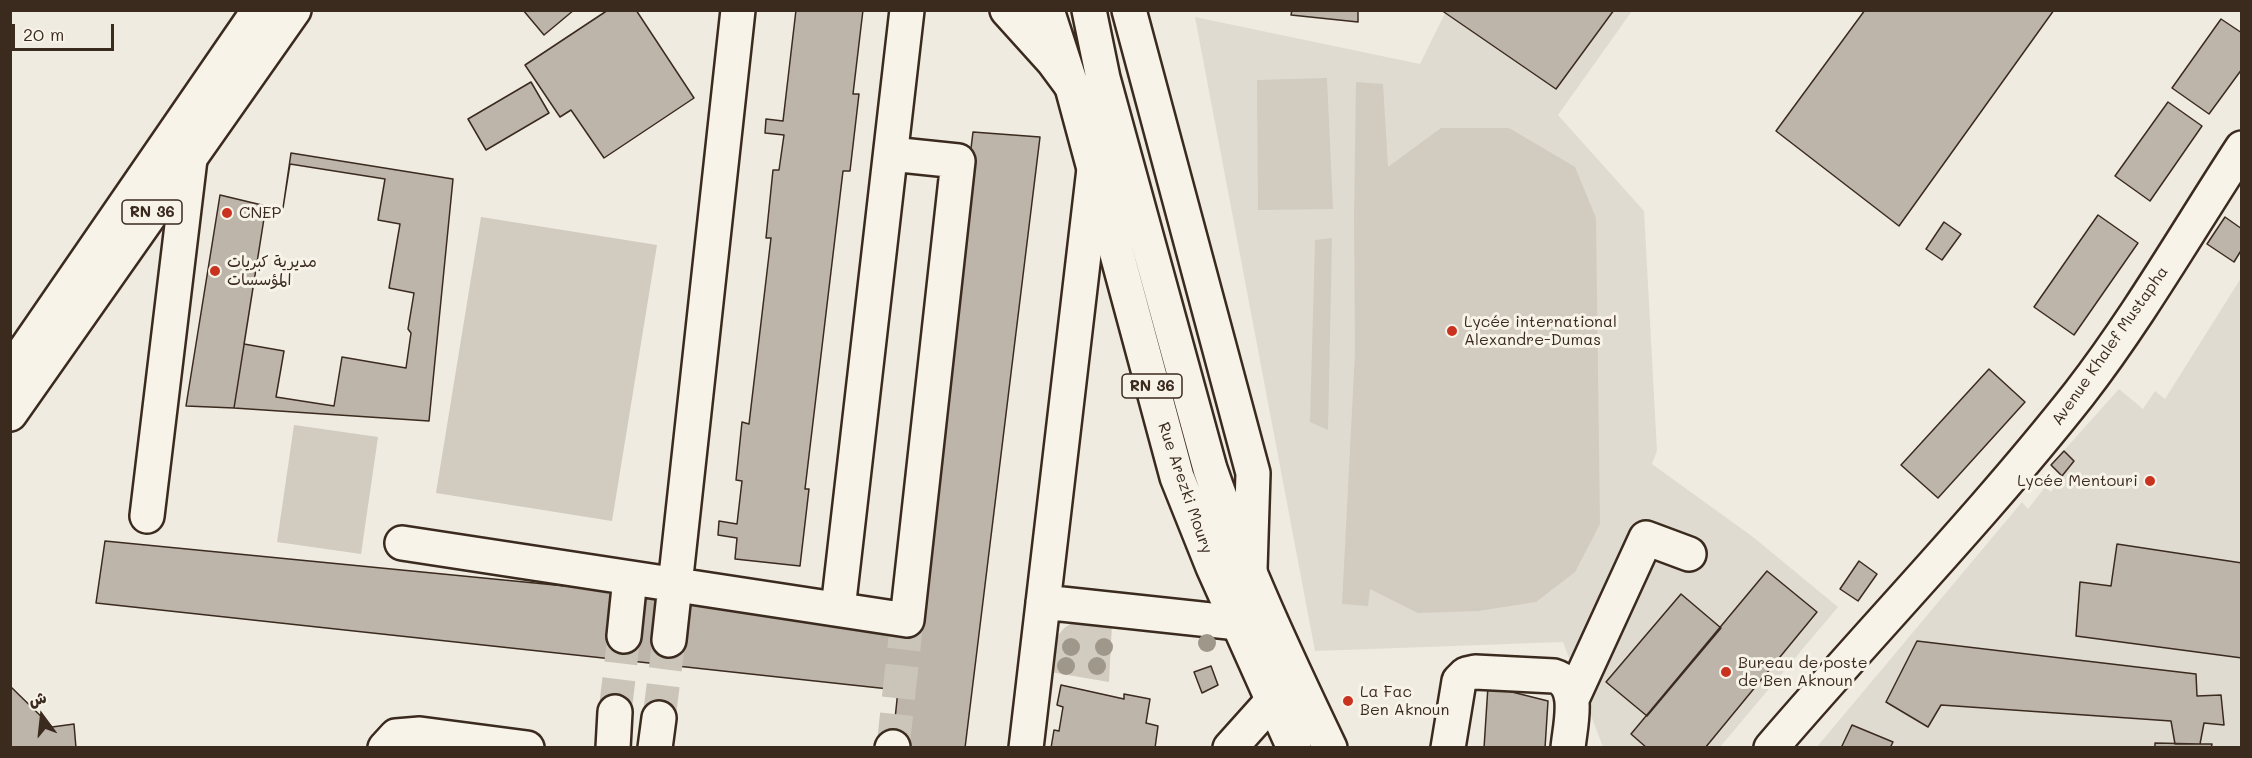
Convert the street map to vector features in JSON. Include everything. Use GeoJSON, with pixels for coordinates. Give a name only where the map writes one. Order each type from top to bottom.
{"type":"FeatureCollection","features":[{"type":"Feature","properties":{"kind":"street","name":"RN 36"},"geometry":{"type":"LineString","coordinates":[[10,372],[259,10]]}},
{"type":"Feature","properties":{"kind":"street","name":"RN 36"},"geometry":{"type":"LineString","coordinates":[[10,414],[294,10]]}},
{"type":"Feature","properties":{"kind":"street"},"geometry":{"type":"LineString","coordinates":[[669,640],[738,10]]}},
{"type":"Feature","properties":{"kind":"street"},"geometry":{"type":"LineString","coordinates":[[838,609],[907,10]]}},
{"type":"Feature","properties":{"kind":"street"},"geometry":{"type":"LineString","coordinates":[[1007,10],[1053,61],[1072,87]]}},
{"type":"Feature","properties":{"kind":"street","name":"Rue Arezki Moury"},"geometry":{"type":"LineString","coordinates":[[1047,10],[1072,87],[1178,477],[1197,530],[1294,747]]}},
{"type":"Feature","properties":{"kind":"street","name":"Rue Arezki Moury"},"geometry":{"type":"LineString","coordinates":[[1089,10],[1103,78],[1199,432],[1222,505],[1289,662],[1330,747]]}},
{"type":"Feature","properties":{"kind":"street"},"geometry":{"type":"LineString","coordinates":[[1130,10],[1253,472],[1250,570]]}},
{"type":"Feature","properties":{"kind":"street","name":"Avenue Khalef Mustapha"},"geometry":{"type":"LineString","coordinates":[[1771,747],[2004,485],[2080,392],[2123,332],[2241,148]]}},
{"type":"Feature","properties":{"kind":"street"},"geometry":{"type":"LineString","coordinates":[[402,543],[907,620],[958,161],[891,154]]}},
{"type":"Feature","properties":{"kind":"street"},"geometry":{"type":"LineString","coordinates":[[147,516],[190,159]]}},
{"type":"Feature","properties":{"kind":"street"},"geometry":{"type":"LineString","coordinates":[[1026,747],[1094,170]]}},
{"type":"Feature","properties":{"kind":"street"},"geometry":{"type":"LineString","coordinates":[[1572,699],[1646,538],[1689,554]]}},
{"type":"Feature","properties":{"kind":"street"},"geometry":{"type":"LineString","coordinates":[[624,636],[630,578]]}},
{"type":"Feature","properties":{"kind":"street"},"geometry":{"type":"LineString","coordinates":[[1043,602],[1238,623]]}},
{"type":"Feature","properties":{"kind":"street"},"geometry":{"type":"LineString","coordinates":[[1448,747],[1459,681],[1466,674],[1475,672],[1562,678],[1569,686],[1572,699],[1568,747]]}},
{"type":"Feature","properties":{"kind":"street"},"geometry":{"type":"LineString","coordinates":[[1230,747],[1273,700]]}},
{"type":"Feature","properties":{"kind":"street"},"geometry":{"type":"LineString","coordinates":[[613,747],[615,712]]}},
{"type":"Feature","properties":{"kind":"street"},"geometry":{"type":"LineString","coordinates":[[385,747],[396,736],[420,734],[527,747]]}},
{"type":"Feature","properties":{"kind":"shaded area","name":"Lycée international Alexandre-Dumas"},"geometry":{"type":"Polygon","coordinates":[[[1446,11],[1632,11],[1558,115],[1644,211],[1657,451],[1652,464],[1753,537],[1838,607],[1720,747],[1603,747],[1563,642],[1315,651],[1195,17],[1420,64],[1446,11]]]}},
{"type":"Feature","properties":{"kind":"shaded area"},"geometry":{"type":"Polygon","coordinates":[[[1327,78],[1333,209],[1258,210],[1257,80],[1327,78]]]}},
{"type":"Feature","properties":{"kind":"shaded area"},"geometry":{"type":"Polygon","coordinates":[[[1356,82],[1383,84],[1388,167],[1441,128],[1509,128],[1575,167],[1596,218],[1600,524],[1575,572],[1536,602],[1478,611],[1418,613],[1370,589],[1368,606],[1342,604],[1355,352],[1356,82]]]}},
{"type":"Feature","properties":{"kind":"shaded area"},"geometry":{"type":"Polygon","coordinates":[[[481,217],[657,245],[612,521],[436,493],[481,217]]]}},
{"type":"Feature","properties":{"kind":"shaded area"},"geometry":{"type":"Polygon","coordinates":[[[1332,238],[1328,430],[1310,422],[1315,240],[1332,238]]]}},
{"type":"Feature","properties":{"kind":"shaded area","name":"Lycée Mentouri"},"geometry":{"type":"Polygon","coordinates":[[[2241,278],[2241,747],[1816,748],[2022,502],[2028,509],[2045,487],[2051,492],[2062,476],[2051,465],[2119,389],[2143,409],[2155,391],[2165,399],[2241,278]]]}},
{"type":"Feature","properties":{"kind":"shaded area"},"geometry":{"type":"Polygon","coordinates":[[[294,425],[378,437],[361,554],[277,542],[294,425]]]}},
{"type":"Feature","properties":{"kind":"shaded area"},"geometry":{"type":"Polygon","coordinates":[[[1078,621],[1112,624],[1109,682],[1050,672],[1059,634],[1070,624],[1078,621]]]}},
{"type":"Feature","properties":{"kind":"building"},"geometry":{"type":"Polygon","coordinates":[[[523,10],[574,10],[544,35],[523,10]]]}},
{"type":"Feature","properties":{"kind":"building"},"geometry":{"type":"Polygon","coordinates":[[[608,10],[636,10],[694,98],[604,158],[571,110],[560,117],[525,65],[608,10]]]}},
{"type":"Feature","properties":{"kind":"building"},"geometry":{"type":"Polygon","coordinates":[[[796,10],[863,10],[853,94],[859,94],[850,171],[843,171],[805,489],[809,489],[800,566],[735,559],[737,538],[718,535],[719,521],[737,524],[742,481],[736,480],[742,422],[749,424],[771,238],[766,238],[773,170],[779,170],[784,135],[765,133],[766,119],[783,121],[796,10]]]}},
{"type":"Feature","properties":{"kind":"building"},"geometry":{"type":"Polygon","coordinates":[[[1292,10],[1358,10],[1358,22],[1291,15],[1292,10]]]}},
{"type":"Feature","properties":{"kind":"building"},"geometry":{"type":"Polygon","coordinates":[[[1441,10],[1614,10],[1556,89],[1441,10]]]}},
{"type":"Feature","properties":{"kind":"building"},"geometry":{"type":"Polygon","coordinates":[[[1865,10],[2054,10],[1899,226],[1776,131],[1865,10]]]}},
{"type":"Feature","properties":{"kind":"building"},"geometry":{"type":"Polygon","coordinates":[[[2221,19],[2242,33],[2242,69],[2209,114],[2172,88],[2221,19]]]}},
{"type":"Feature","properties":{"kind":"building"},"geometry":{"type":"Polygon","coordinates":[[[531,82],[549,113],[486,150],[468,119],[531,82]]]}},
{"type":"Feature","properties":{"kind":"building"},"geometry":{"type":"Polygon","coordinates":[[[2168,102],[2202,126],[2150,201],[2115,176],[2168,102]]]}},
{"type":"Feature","properties":{"kind":"building"},"geometry":{"type":"Polygon","coordinates":[[[973,132],[1040,137],[965,748],[892,748],[898,690],[96,603],[105,541],[913,620],[973,132]]]}},
{"type":"Feature","properties":{"kind":"building"},"geometry":{"type":"Polygon","coordinates":[[[291,153],[453,179],[429,421],[234,408],[266,206],[283,208],[291,153]]]}},
{"type":"Feature","properties":{"kind":"building"},"geometry":{"type":"Polygon","coordinates":[[[290,164],[385,179],[378,220],[400,224],[389,288],[414,293],[408,329],[411,333],[406,368],[342,357],[334,406],[276,397],[284,351],[244,344],[266,206],[283,208],[290,164]]]}},
{"type":"Feature","properties":{"kind":"building"},"geometry":{"type":"Polygon","coordinates":[[[220,195],[266,206],[234,408],[186,406],[220,195]]]}},
{"type":"Feature","properties":{"kind":"building"},"geometry":{"type":"Polygon","coordinates":[[[2098,215],[2138,243],[2074,335],[2034,307],[2098,215]]]}},
{"type":"Feature","properties":{"kind":"building"},"geometry":{"type":"Polygon","coordinates":[[[2225,217],[2242,229],[2242,249],[2234,262],[2207,244],[2225,217]]]}},
{"type":"Feature","properties":{"kind":"building"},"geometry":{"type":"Polygon","coordinates":[[[1944,222],[1961,234],[1942,260],[1926,249],[1944,222]]]}},
{"type":"Feature","properties":{"kind":"building"},"geometry":{"type":"Polygon","coordinates":[[[1989,369],[2025,402],[1938,498],[1901,465],[1989,369]]]}},
{"type":"Feature","properties":{"kind":"building"},"geometry":{"type":"Polygon","coordinates":[[[2064,451],[2074,461],[2062,476],[2051,465],[2064,451]]]}},
{"type":"Feature","properties":{"kind":"building"},"geometry":{"type":"Polygon","coordinates":[[[2117,544],[2242,563],[2242,658],[2076,636],[2080,582],[2111,586],[2117,544]]]}},
{"type":"Feature","properties":{"kind":"building"},"geometry":{"type":"Polygon","coordinates":[[[1859,561],[1877,574],[1858,601],[1840,589],[1859,561]]]}},
{"type":"Feature","properties":{"kind":"building","name":"Bureau de poste de Ben Aknoun"},"geometry":{"type":"Polygon","coordinates":[[[1767,571],[1817,612],[1705,748],[1647,748],[1631,734],[1767,571]]]}},
{"type":"Feature","properties":{"kind":"building"},"geometry":{"type":"Polygon","coordinates":[[[1681,594],[1721,628],[1647,716],[1606,682],[1681,594]]]}},
{"type":"Feature","properties":{"kind":"building"},"geometry":{"type":"Polygon","coordinates":[[[1917,641],[2196,674],[2197,696],[2221,695],[2224,725],[2204,723],[2200,744],[2175,744],[2171,721],[1941,705],[1928,727],[1886,702],[1917,641]]]}},
{"type":"Feature","properties":{"kind":"building"},"geometry":{"type":"Polygon","coordinates":[[[1211,666],[1218,685],[1202,693],[1194,672],[1211,666]]]}},
{"type":"Feature","properties":{"kind":"building"},"geometry":{"type":"Polygon","coordinates":[[[1061,685],[1124,699],[1124,694],[1150,699],[1146,723],[1158,726],[1155,748],[1051,748],[1054,730],[1059,731],[1063,707],[1057,705],[1061,685]]]}},
{"type":"Feature","properties":{"kind":"building"},"geometry":{"type":"Polygon","coordinates":[[[10,686],[52,727],[74,724],[76,748],[10,748],[10,686]]]}},
{"type":"Feature","properties":{"kind":"building"},"geometry":{"type":"Polygon","coordinates":[[[1488,686],[1548,701],[1545,748],[1484,748],[1488,686]]]}},
{"type":"Feature","properties":{"kind":"building"},"geometry":{"type":"Polygon","coordinates":[[[1852,725],[1893,742],[1890,748],[1841,748],[1852,725]]]}},
{"type":"Feature","properties":{"kind":"building"},"geometry":{"type":"Polygon","coordinates":[[[2155,743],[2212,744],[2211,748],[2155,748],[2155,743]]]}},
{"type":"Feature","properties":{"kind":"tunnel"},"geometry":{"type":"LineString","coordinates":[[893,747],[907,620]]}},
{"type":"Feature","properties":{"kind":"tunnel"},"geometry":{"type":"LineString","coordinates":[[615,712],[624,636]]}},
{"type":"Feature","properties":{"kind":"tunnel"},"geometry":{"type":"LineString","coordinates":[[659,718],[669,640]]}},
{"type":"Feature","properties":{"kind":"place","name":"CNEP"},"geometry":{"type":"Point","coordinates":[227,213]}},
{"type":"Feature","properties":{"kind":"place","name":"مديرية كبريات المؤسسات"},"geometry":{"type":"Point","coordinates":[215,271]}},
{"type":"Feature","properties":{"kind":"place","name":"Lycée international Alexandre-Dumas"},"geometry":{"type":"Point","coordinates":[1452,331]}},
{"type":"Feature","properties":{"kind":"place","name":"Lycée Mentouri"},"geometry":{"type":"Point","coordinates":[2150,481]}},
{"type":"Feature","properties":{"kind":"place","name":"Bureau de poste de Ben Aknoun"},"geometry":{"type":"Point","coordinates":[1726,672]}},
{"type":"Feature","properties":{"kind":"place","name":"La Fac Ben Aknoun"},"geometry":{"type":"Point","coordinates":[1348,701]}}]}
